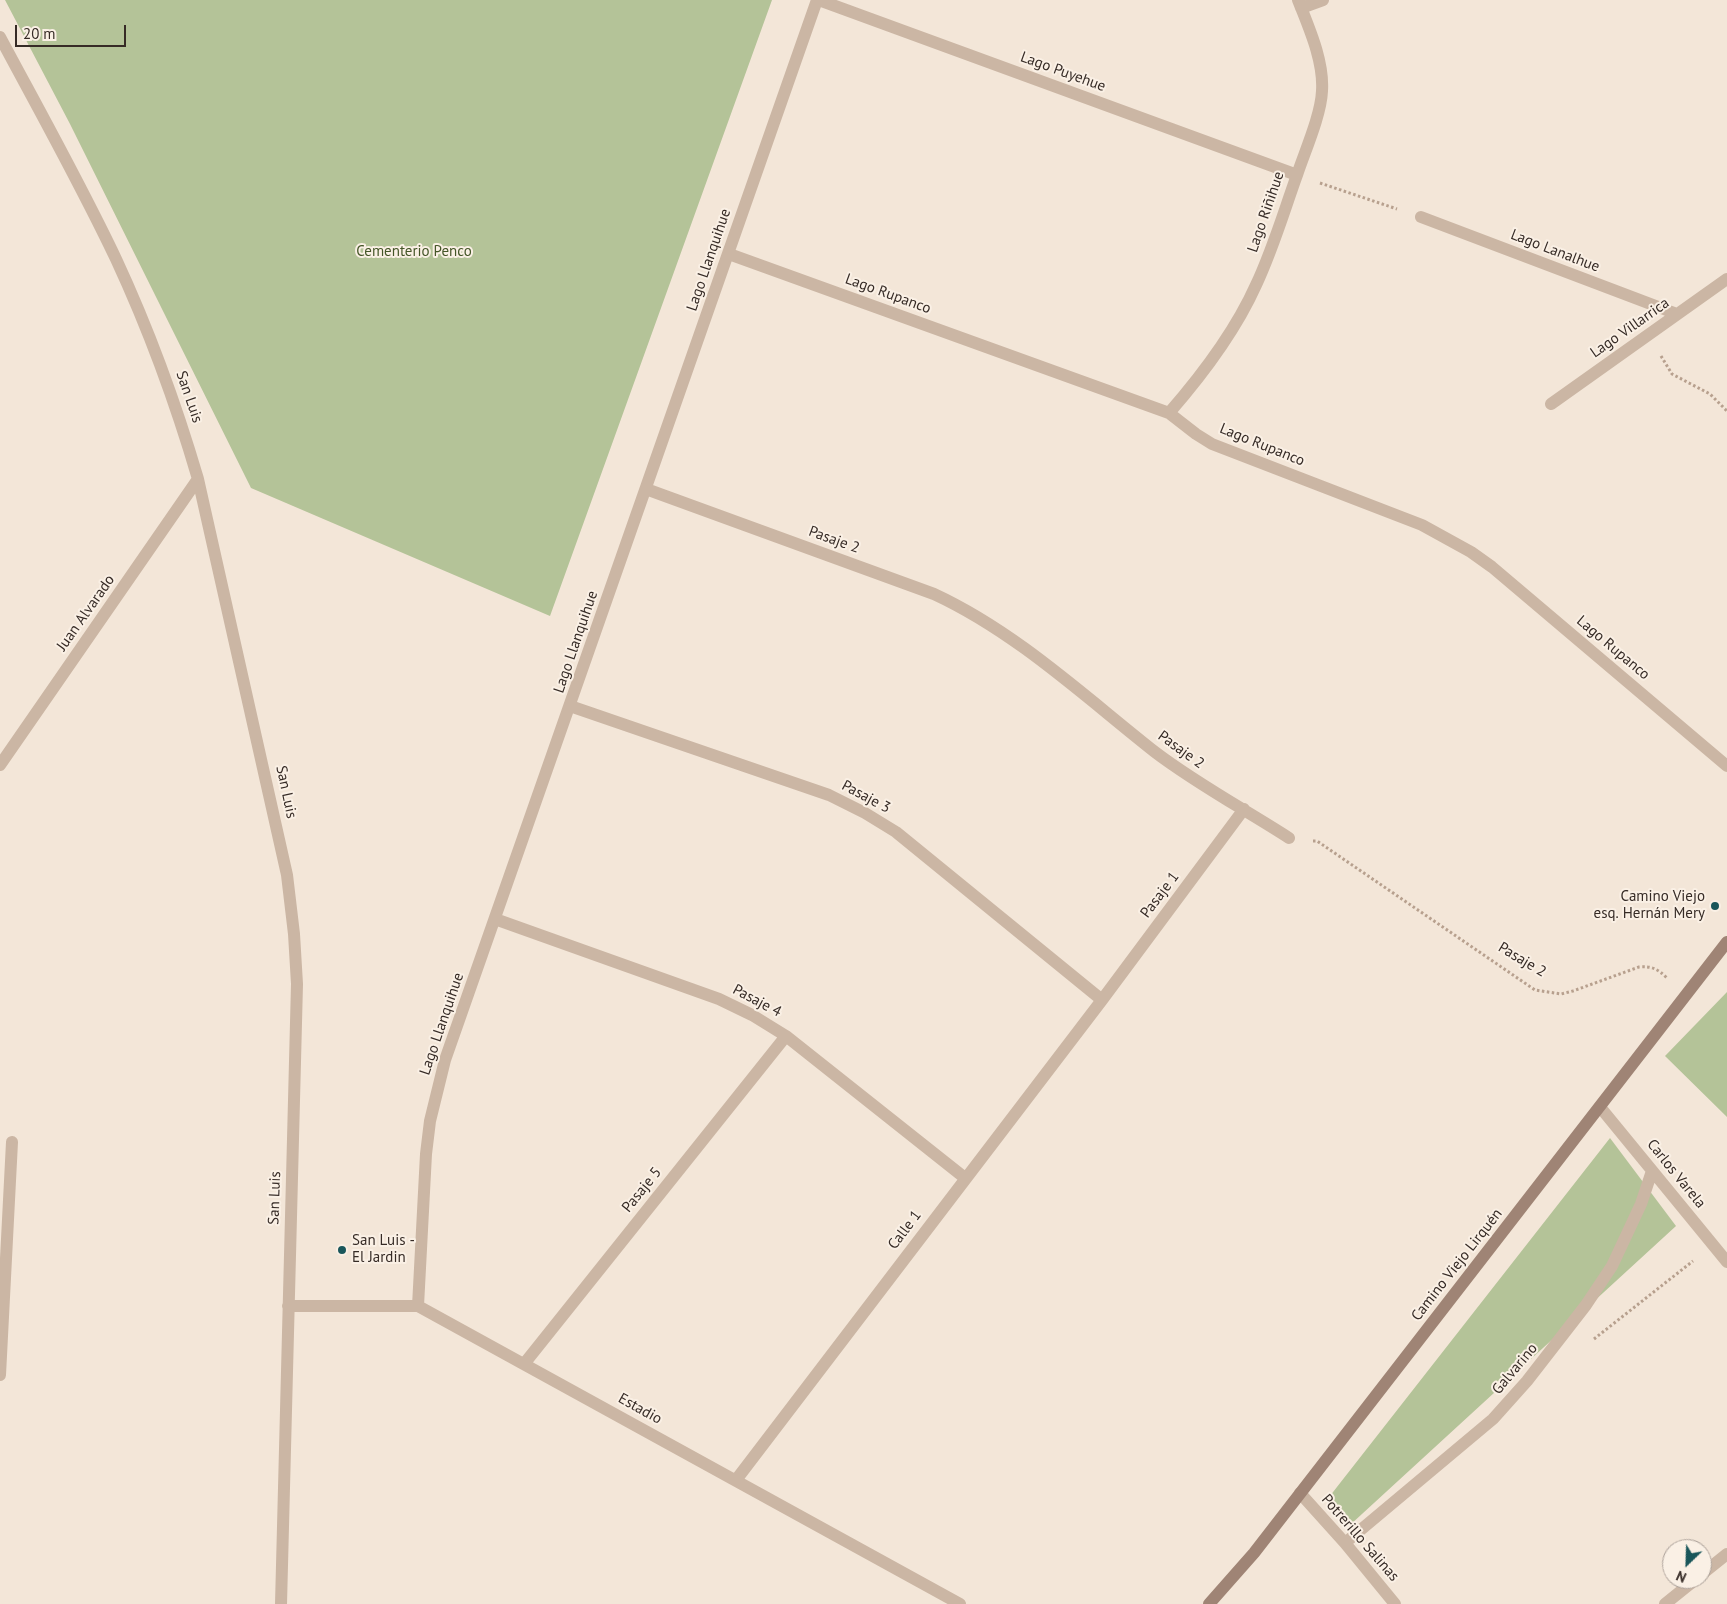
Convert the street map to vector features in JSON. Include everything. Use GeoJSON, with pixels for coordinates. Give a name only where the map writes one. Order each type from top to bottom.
{"type":"FeatureCollection","features":[{"type":"Feature","properties":{"kind":"street","name":"Lago Puyehue"},"geometry":{"type":"LineString","coordinates":[[818,0],[1297,175]]}},
{"type":"Feature","properties":{"kind":"street","name":"Lago Llanquihue"},"geometry":{"type":"LineString","coordinates":[[418,1306],[426,1154],[430,1121],[446,1060],[818,0]]}},
{"type":"Feature","properties":{"kind":"street"},"geometry":{"type":"LineString","coordinates":[[1300,4],[1323,0]]}},
{"type":"Feature","properties":{"kind":"street","name":"Lago Riñihue"},"geometry":{"type":"LineString","coordinates":[[1169,413],[1193,386],[1214,357],[1241,315],[1256,286],[1269,256],[1315,124],[1322,92],[1321,73],[1317,54],[1300,4]]}},
{"type":"Feature","properties":{"kind":"street","name":"San Luis"},"geometry":{"type":"LineString","coordinates":[[0,37],[78,182],[116,260],[160,363],[186,438],[198,479],[287,875],[294,934],[297,984],[281,1604]]}},
{"type":"Feature","properties":{"kind":"street","name":"Lago Lanalhue"},"geometry":{"type":"LineString","coordinates":[[1421,217],[1677,314]]}},
{"type":"Feature","properties":{"kind":"street","name":"Lago Rupanco"},"geometry":{"type":"LineString","coordinates":[[729,254],[1169,413],[1212,444],[1393,512],[1422,525],[1471,552],[1492,567],[1727,766]]}},
{"type":"Feature","properties":{"kind":"street","name":"Lago Villarrica"},"geometry":{"type":"LineString","coordinates":[[1552,404],[1727,279]]}},
{"type":"Feature","properties":{"kind":"street","name":"Juan Alvarado"},"geometry":{"type":"LineString","coordinates":[[0,765],[198,479]]}},
{"type":"Feature","properties":{"kind":"street","name":"Pasaje 2"},"geometry":{"type":"LineString","coordinates":[[646,489],[934,594],[962,607],[1018,644],[1188,775],[1289,838]]}},
{"type":"Feature","properties":{"kind":"street","name":"Pasaje 3"},"geometry":{"type":"LineString","coordinates":[[570,706],[828,795],[865,813],[896,832],[1102,1000]]}},
{"type":"Feature","properties":{"kind":"street","name":"Pasaje 1"},"geometry":{"type":"LineString","coordinates":[[1102,1000],[1244,809]]}},
{"type":"Feature","properties":{"kind":"street","name":"Pasaje 4"},"geometry":{"type":"LineString","coordinates":[[495,919],[719,999],[752,1015],[786,1036],[965,1178]]}},
{"type":"Feature","properties":{"kind":"street","name":"Camino Viejo Lirquén"},"geometry":{"type":"LineString","coordinates":[[1209,1604],[1254,1552],[1727,942]]}},
{"type":"Feature","properties":{"kind":"street","name":"Calle 1"},"geometry":{"type":"LineString","coordinates":[[736,1480],[1102,1000]]}},
{"type":"Feature","properties":{"kind":"street","name":"Pasaje 5"},"geometry":{"type":"LineString","coordinates":[[524,1364],[786,1036]]}},
{"type":"Feature","properties":{"kind":"street","name":"Carlos Varela"},"geometry":{"type":"LineString","coordinates":[[1600,1107],[1727,1262]]}},
{"type":"Feature","properties":{"kind":"street"},"geometry":{"type":"LineString","coordinates":[[0,1375],[12,1142]]}},
{"type":"Feature","properties":{"kind":"street","name":"Galvarino"},"geometry":{"type":"LineString","coordinates":[[1345,1543],[1493,1419],[1527,1381],[1586,1305],[1612,1266],[1642,1204],[1652,1171]]}},
{"type":"Feature","properties":{"kind":"street","name":"Estadio"},"geometry":{"type":"LineString","coordinates":[[288,1306],[418,1306],[960,1604]]}},
{"type":"Feature","properties":{"kind":"street","name":"Potrerillo Salinas"},"geometry":{"type":"LineString","coordinates":[[1300,1493],[1345,1543],[1395,1604]]}},
{"type":"Feature","properties":{"kind":"street"},"geometry":{"type":"LineString","coordinates":[[1712,1566],[1727,1554]]}},
{"type":"Feature","properties":{"kind":"street"},"geometry":{"type":"LineString","coordinates":[[1665,1604],[1684,1589]]}},
{"type":"Feature","properties":{"kind":"path"},"geometry":{"type":"LineString","coordinates":[[1297,175],[1421,217]]}},
{"type":"Feature","properties":{"kind":"path"},"geometry":{"type":"LineString","coordinates":[[1648,334],[1672,374],[1710,394],[1727,412]]}},
{"type":"Feature","properties":{"kind":"path","name":"Pasaje 2"},"geometry":{"type":"LineString","coordinates":[[1289,838],[1316,841],[1536,990],[1561,994],[1639,968],[1651,966],[1659,970],[1685,996]]}},
{"type":"Feature","properties":{"kind":"path"},"geometry":{"type":"LineString","coordinates":[[1592,1341],[1713,1245]]}},
{"type":"Feature","properties":{"kind":"green space","name":"Cementerio Penco"},"geometry":{"type":"Polygon","coordinates":[[[5,0],[772,0],[550,616],[251,488],[70,124],[5,0]]]}},
{"type":"Feature","properties":{"kind":"green space"},"geometry":{"type":"Polygon","coordinates":[[[1727,992],[1727,1117],[1665,1056],[1727,992]]]}},
{"type":"Feature","properties":{"kind":"green space"},"geometry":{"type":"Polygon","coordinates":[[[1610,1138],[1676,1226],[1350,1525],[1326,1501],[1610,1138]]]}},
{"type":"Feature","properties":{"kind":"place","name":"Camino Viejo esq. Hernán Mery"},"geometry":{"type":"Point","coordinates":[1715,906]}},
{"type":"Feature","properties":{"kind":"place","name":"San Luis - El Jardin"},"geometry":{"type":"Point","coordinates":[342,1250]}}]}
